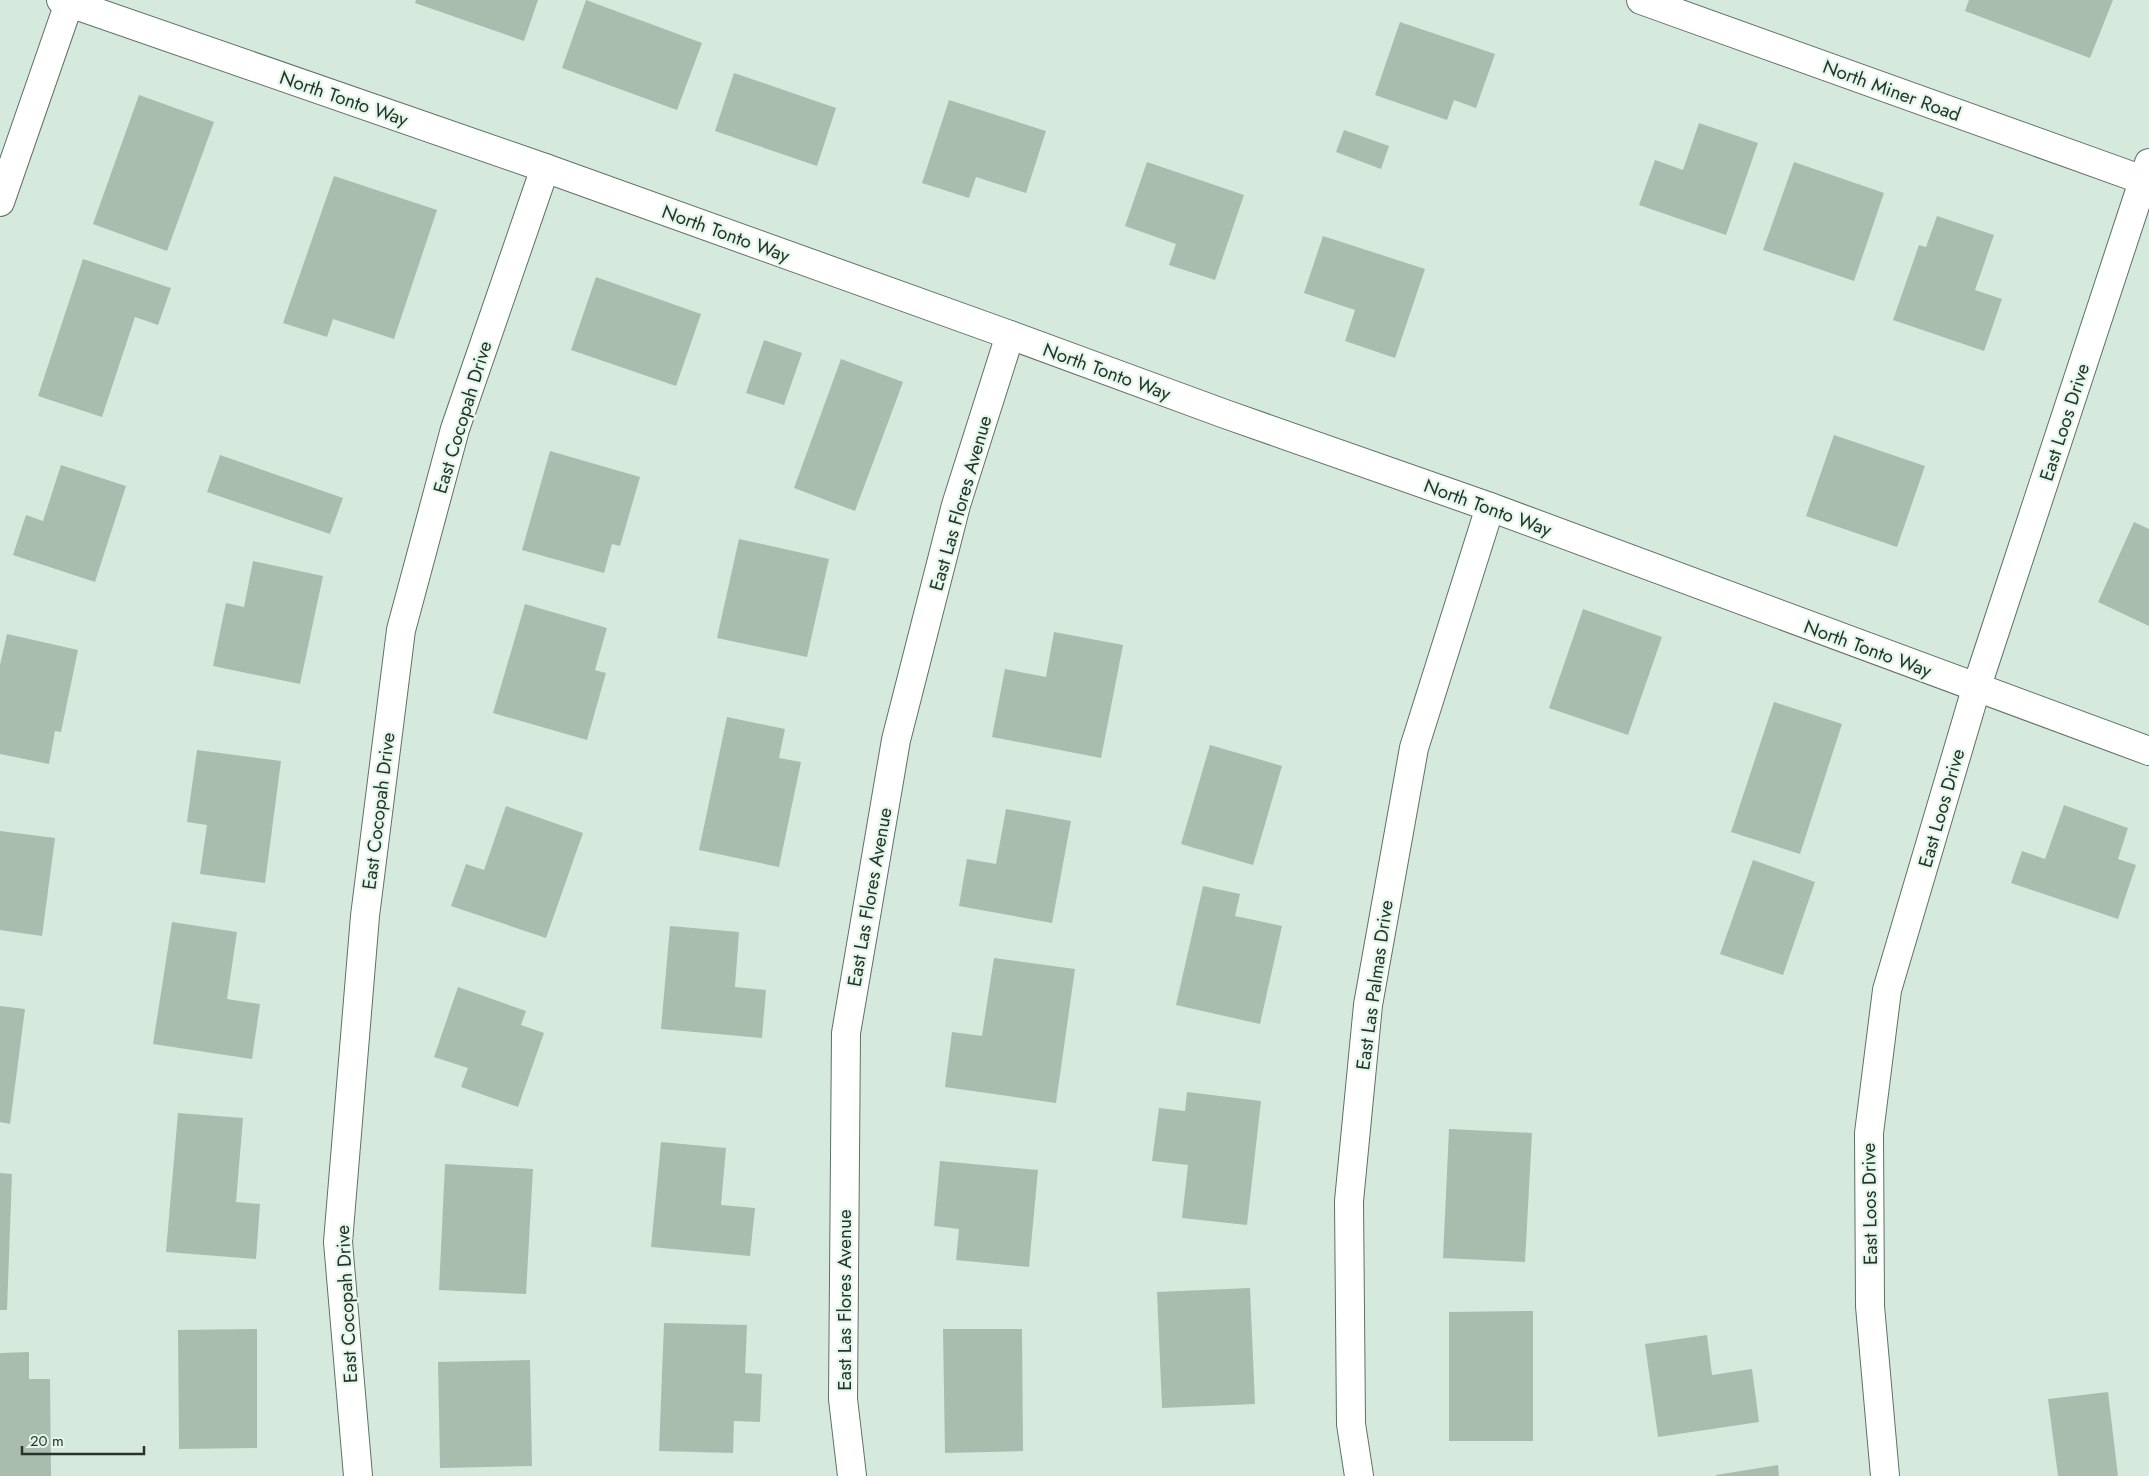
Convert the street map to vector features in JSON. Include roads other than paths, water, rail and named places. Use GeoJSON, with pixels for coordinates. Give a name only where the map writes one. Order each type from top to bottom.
{"type":"FeatureCollection","features":[{"type":"Feature","properties":{"kind":"street","name":"North Miner Road"},"geometry":{"type":"LineString","coordinates":[[1641,0],[2146,171]]}},
{"type":"Feature","properties":{"kind":"street","name":"North Tonto Way"},"geometry":{"type":"LineString","coordinates":[[65,1],[545,168],[1225,414],[1490,507],[2149,751]]}},
{"type":"Feature","properties":{"kind":"street"},"geometry":{"type":"LineString","coordinates":[[0,202],[65,1]]}},
{"type":"Feature","properties":{"kind":"street","name":"East Cocopah Drive"},"geometry":{"type":"LineString","coordinates":[[358,1476],[338,1242],[365,916],[401,630],[455,430],[545,168]]}},
{"type":"Feature","properties":{"kind":"street","name":"East Loos Drive"},"geometry":{"type":"LineString","coordinates":[[1885,1476],[1870,1306],[1869,1133],[1887,990],[1976,688],[2146,171]]}},
{"type":"Feature","properties":{"kind":"street","name":"East Las Flores Avenue"},"geometry":{"type":"LineString","coordinates":[[852,1476],[843,1399],[846,1033],[896,740],[956,505],[1010,335]]}},
{"type":"Feature","properties":{"kind":"street","name":"East Las Palmas Drive"},"geometry":{"type":"LineString","coordinates":[[1359,1476],[1351,1424],[1349,1201],[1368,1005],[1414,748],[1490,507]]}}]}
